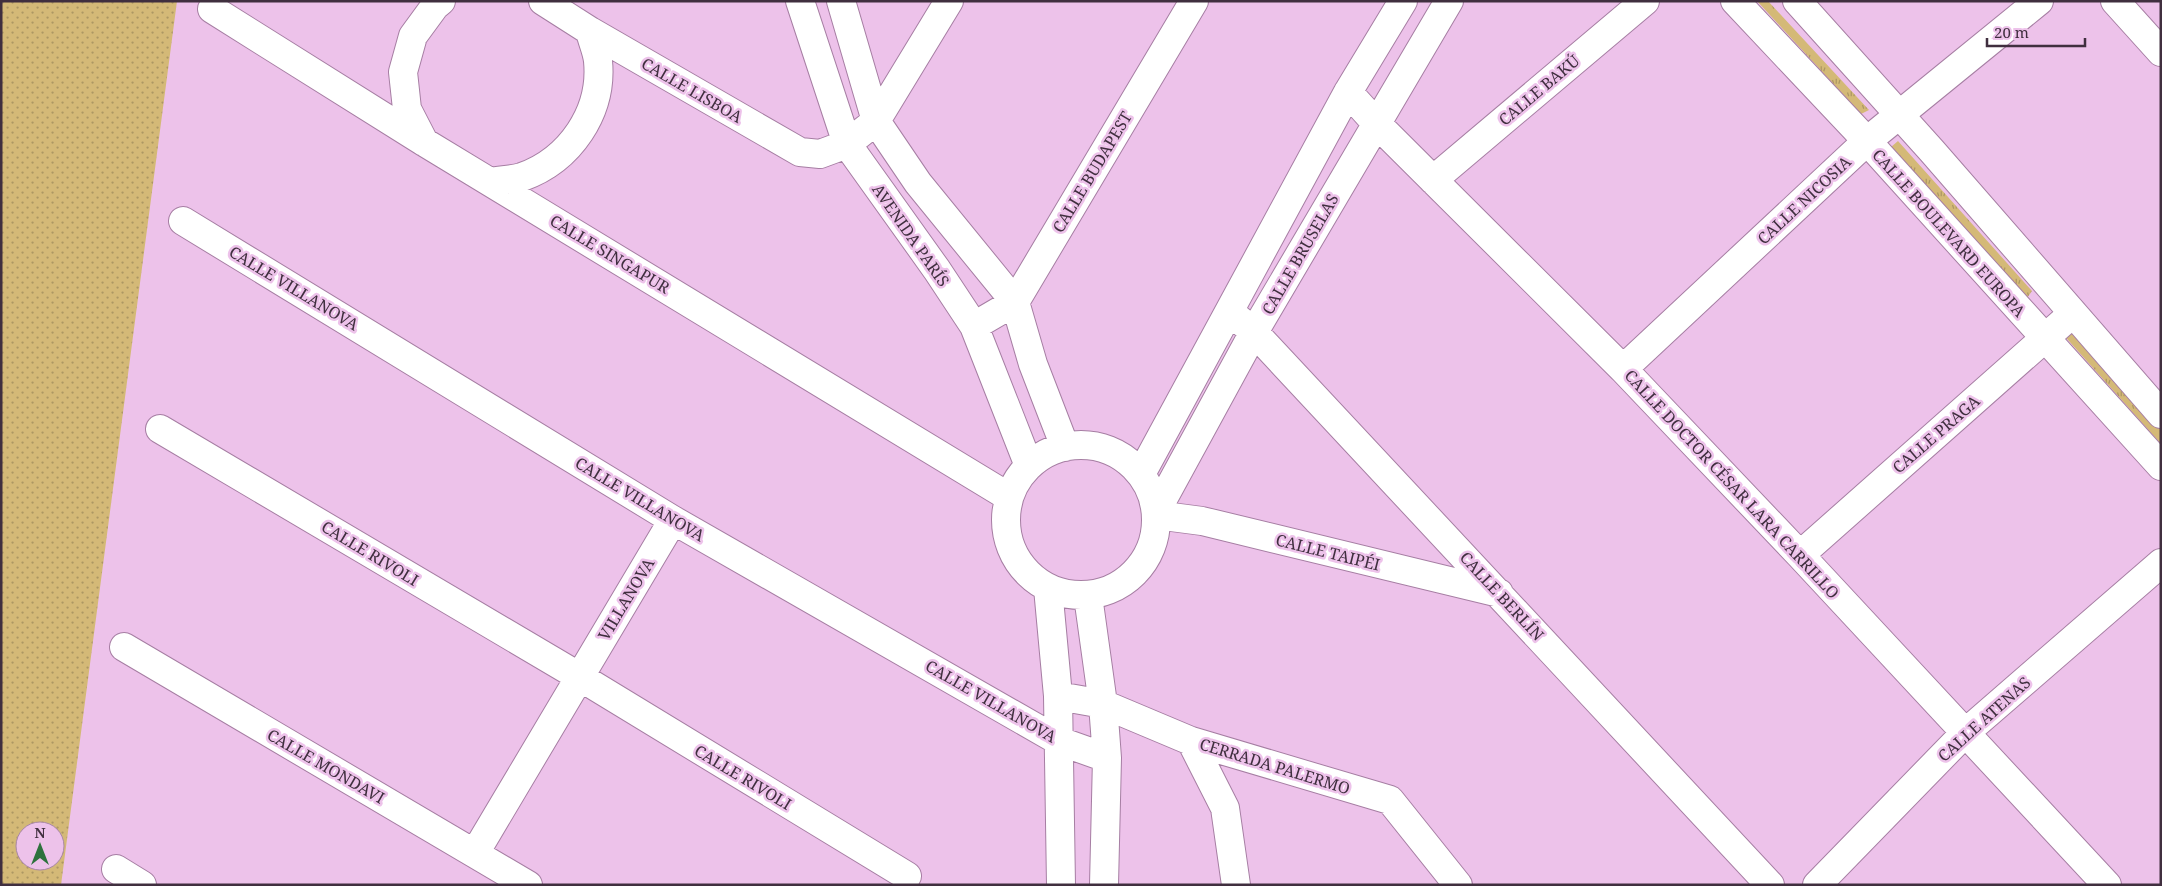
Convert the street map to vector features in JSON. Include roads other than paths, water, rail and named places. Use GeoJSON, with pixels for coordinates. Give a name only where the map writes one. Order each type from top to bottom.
{"type":"FeatureCollection","features":[{"type":"Feature","properties":{"kind":"street"},"geometry":{"type":"LineString","coordinates":[[424,142],[407,109],[404,72],[413,36],[435,6],[441,1]]}},
{"type":"Feature","properties":{"kind":"street","name":"CALLE LISBOA"},"geometry":{"type":"LineString","coordinates":[[543,1],[590,31],[800,152],[820,154],[848,144],[876,121],[949,1]]}},
{"type":"Feature","properties":{"kind":"street","name":"AVENIDA PARÍS"},"geometry":{"type":"LineString","coordinates":[[800,1],[848,144],[974,326],[1029,466]]}},
{"type":"Feature","properties":{"kind":"street"},"geometry":{"type":"LineString","coordinates":[[842,1],[876,121],[918,183],[1014,302],[1033,364],[1065,447]]}},
{"type":"Feature","properties":{"kind":"street","name":"CALLE BUDAPEST"},"geometry":{"type":"LineString","coordinates":[[974,326],[1014,302],[1194,1]]}},
{"type":"Feature","properties":{"kind":"street","name":"CALLE BRUSELAS"},"geometry":{"type":"LineString","coordinates":[[1141,474],[1348,92],[1403,1]]}},
{"type":"Feature","properties":{"kind":"street","name":"CALLE BRUSELAS"},"geometry":{"type":"LineString","coordinates":[[1156,513],[1254,332],[1376,123],[1450,1]]}},
{"type":"Feature","properties":{"kind":"street","name":"CALLE BAKÚ"},"geometry":{"type":"LineString","coordinates":[[1433,180],[1646,1]]}},
{"type":"Feature","properties":{"kind":"street","name":"CALLE BOULEVARD EUROPA"},"geometry":{"type":"LineString","coordinates":[[1735,1],[1867,141],[2044,339],[2161,466]]}},
{"type":"Feature","properties":{"kind":"street"},"geometry":{"type":"LineString","coordinates":[[1797,1],[2161,414]]}},
{"type":"Feature","properties":{"kind":"street","name":"CALLE NICOSIA"},"geometry":{"type":"LineString","coordinates":[[1623,369],[1867,141],[2038,1]]}},
{"type":"Feature","properties":{"kind":"street"},"geometry":{"type":"LineString","coordinates":[[2115,1],[2161,52]]}},
{"type":"Feature","properties":{"kind":"street","name":"CALLE SINGAPUR"},"geometry":{"type":"LineString","coordinates":[[212,9],[424,142],[1009,497]]}},
{"type":"Feature","properties":{"kind":"street"},"geometry":{"type":"LineString","coordinates":[[491,182],[521,177],[549,164],[572,144],[588,119],[597,91],[598,60],[590,31]]}},
{"type":"Feature","properties":{"kind":"street","name":"CALLE DOCTOR CÉSAR LARA CARRILLO"},"geometry":{"type":"LineString","coordinates":[[1348,92],[1376,123],[1623,369],[1800,555],[2107,885]]}},
{"type":"Feature","properties":{"kind":"street"},"geometry":{"type":"LineString","coordinates":[[1299,184],[1329,203]]}},
{"type":"Feature","properties":{"kind":"street","name":"CALLE VILLANOVA"},"geometry":{"type":"LineString","coordinates":[[183,220],[673,520],[1060,741],[1107,758]]}},
{"type":"Feature","properties":{"kind":"street","name":"CALLE BERLÍN"},"geometry":{"type":"LineString","coordinates":[[1230,312],[1254,332],[1770,885]]}},
{"type":"Feature","properties":{"kind":"street","name":"CALLE PRAGA"},"geometry":{"type":"LineString","coordinates":[[1800,555],[2072,314]]}},
{"type":"Feature","properties":{"kind":"street","name":"CALLE RIVOLI"},"geometry":{"type":"LineString","coordinates":[[160,429],[580,678],[907,876]]}},
{"type":"Feature","properties":{"kind":"street"},"geometry":{"type":"LineString","coordinates":[[1086,445],[1107,450],[1126,459],[1141,474],[1152,491],[1156,513],[1156,534],[1147,557],[1132,576],[1112,590],[1088,596],[1068,594],[1048,588],[1030,576],[1016,560],[1008,540],[1006,526],[1009,497],[1017,480],[1029,466],[1045,454],[1065,447],[1086,445]]}},
{"type":"Feature","properties":{"kind":"street","name":"CALLE TAIPÉI"},"geometry":{"type":"LineString","coordinates":[[1156,513],[1202,521],[1499,593]]}},
{"type":"Feature","properties":{"kind":"street","name":"VILLANOVA"},"geometry":{"type":"LineString","coordinates":[[580,678],[673,520]]}},
{"type":"Feature","properties":{"kind":"street","name":"CALLE ATENAS"},"geometry":{"type":"LineString","coordinates":[[1817,885],[1965,734],[2161,564]]}},
{"type":"Feature","properties":{"kind":"street"},"geometry":{"type":"LineString","coordinates":[[1048,588],[1058,696],[1060,741],[1061,885]]}},
{"type":"Feature","properties":{"kind":"street"},"geometry":{"type":"LineString","coordinates":[[1088,596],[1103,704],[1107,758],[1104,885]]}},
{"type":"Feature","properties":{"kind":"street","name":"CALLE MONDAVI"},"geometry":{"type":"LineString","coordinates":[[124,647],[528,885]]}},
{"type":"Feature","properties":{"kind":"street"},"geometry":{"type":"LineString","coordinates":[[475,853],[580,678]]}},
{"type":"Feature","properties":{"kind":"street","name":"CERRADA PALERMO"},"geometry":{"type":"LineString","coordinates":[[1058,696],[1103,704],[1191,740],[1390,800],[1458,885]]}},
{"type":"Feature","properties":{"kind":"street"},"geometry":{"type":"LineString","coordinates":[[1191,740],[1224,808],[1236,885]]}},
{"type":"Feature","properties":{"kind":"street"},"geometry":{"type":"LineString","coordinates":[[116,869],[142,885]]}}]}
